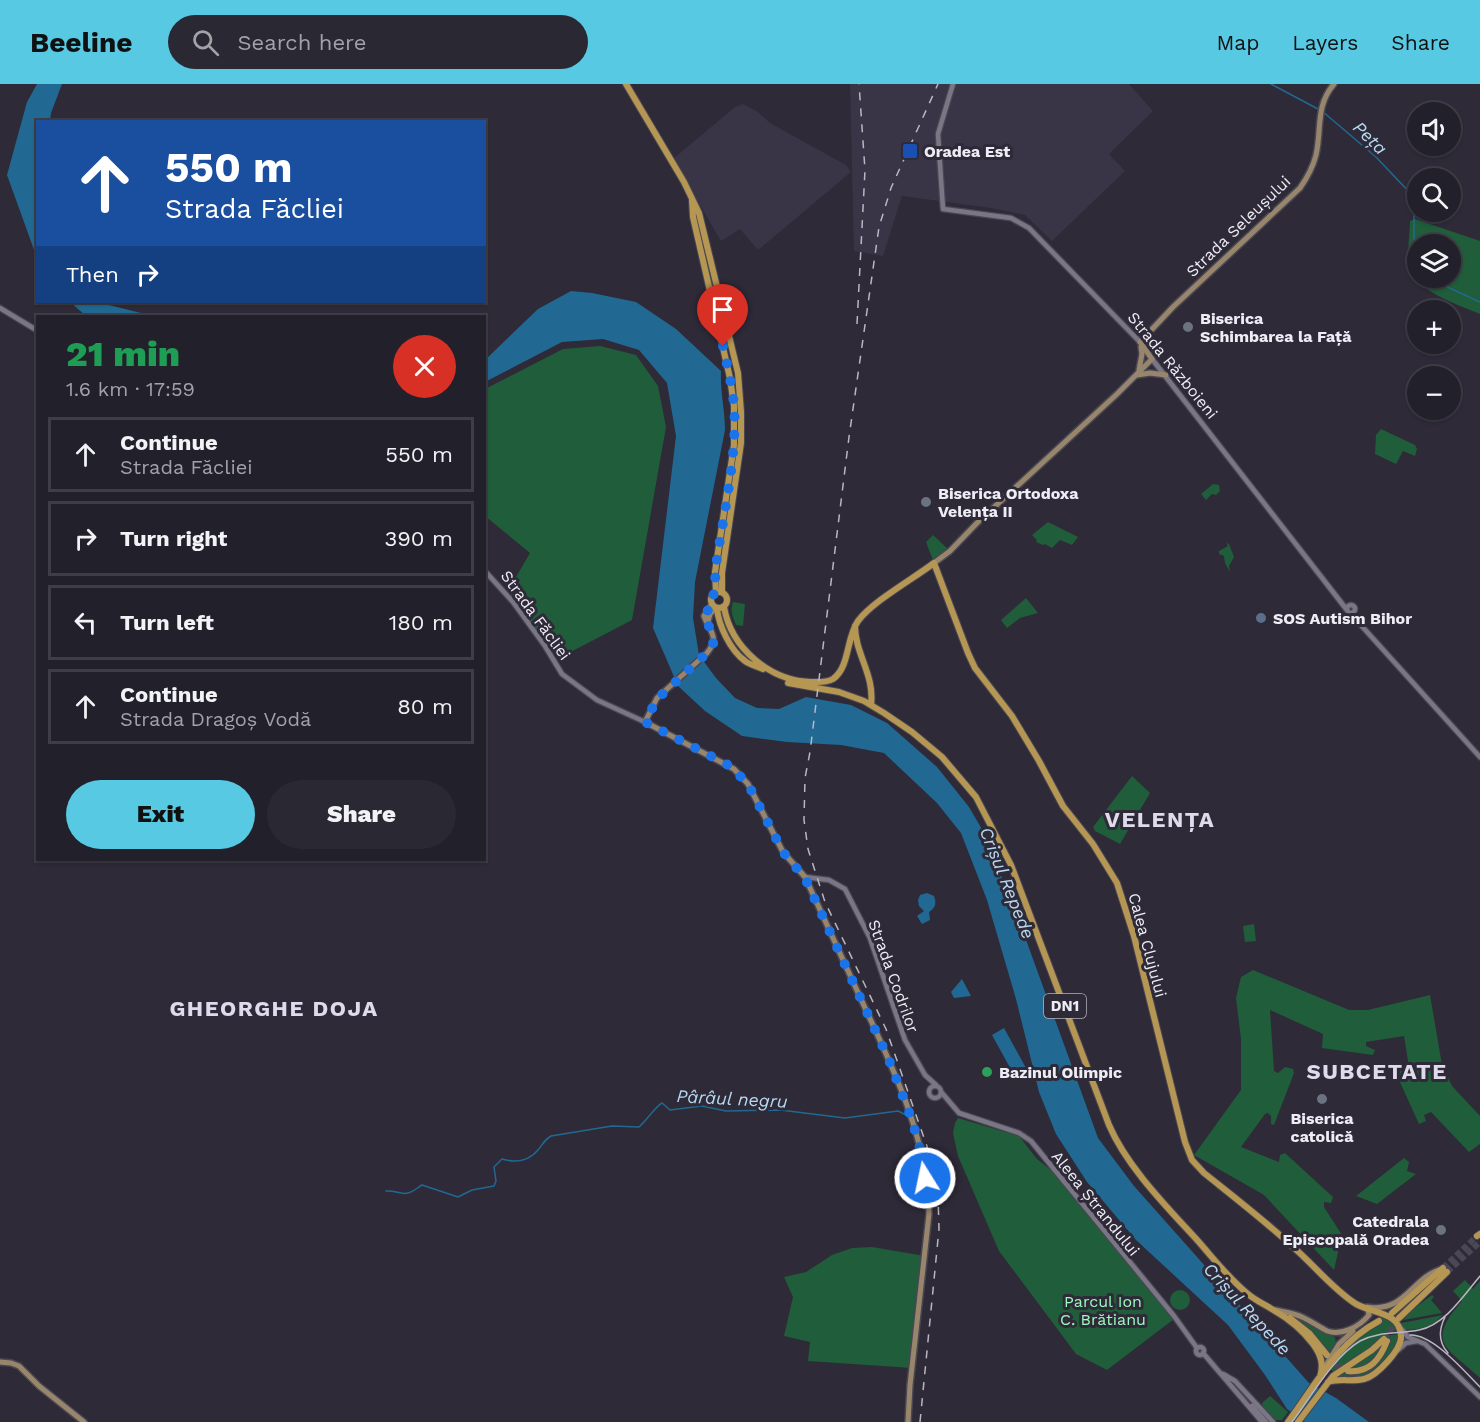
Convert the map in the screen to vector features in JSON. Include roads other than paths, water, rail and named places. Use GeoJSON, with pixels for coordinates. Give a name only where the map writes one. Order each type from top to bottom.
{"type":"FeatureCollection","features":[{"type":"Feature","properties":{"kind":"main road","name":"DN1"},"geometry":{"type":"LineString","coordinates":[[626,84],[699,213],[707,246],[706,256]]}},
{"type":"Feature","properties":{"kind":"main road","name":"Strada Seleușului"},"geometry":{"type":"LineString","coordinates":[[1140,342],[1173,307],[1297,192],[1316,156],[1322,103],[1334,84]]}},
{"type":"Feature","properties":{"kind":"main road","name":"DN1"},"geometry":{"type":"LineString","coordinates":[[692,200],[693,217],[706,256],[734,406],[734,446],[715,572],[719,592],[728,598],[728,603],[717,608]]}},
{"type":"Feature","properties":{"kind":"main road"},"geometry":{"type":"LineString","coordinates":[[693,217],[697,222],[701,244],[707,246]]}},
{"type":"Feature","properties":{"kind":"main road","name":"Strada Războieni"},"geometry":{"type":"LineString","coordinates":[[1140,342],[1152,359]]}},
{"type":"Feature","properties":{"kind":"main road"},"geometry":{"type":"LineString","coordinates":[[1136,376],[1142,354],[1140,342]]}},
{"type":"Feature","properties":{"kind":"main road"},"geometry":{"type":"LineString","coordinates":[[934,563],[950,551],[1152,359]]}},
{"type":"Feature","properties":{"kind":"main road"},"geometry":{"type":"LineString","coordinates":[[1136,376],[1145,373],[1166,375]]}},
{"type":"Feature","properties":{"kind":"main road","name":"DN1"},"geometry":{"type":"LineString","coordinates":[[717,608],[751,657],[778,675],[799,681],[826,682],[838,675],[855,626],[875,605],[934,563]]}},
{"type":"Feature","properties":{"kind":"main road","name":"Calea Clujului"},"geometry":{"type":"LineString","coordinates":[[934,563],[975,668],[1012,716],[1063,806],[1093,844],[1117,883],[1134,936],[1179,1121],[1192,1160],[1204,1173],[1290,1243],[1356,1305],[1383,1313]]}},
{"type":"Feature","properties":{"kind":"main road","name":"DN1"},"geometry":{"type":"LineString","coordinates":[[719,592],[712,596],[726,637],[745,661],[787,682],[822,687],[871,705],[912,732],[942,757],[965,783],[987,816],[1011,865],[1109,1125],[1121,1148],[1163,1202],[1235,1282],[1255,1300],[1273,1310],[1308,1338],[1321,1357],[1320,1376]]}},
{"type":"Feature","properties":{"kind":"main road"},"geometry":{"type":"LineString","coordinates":[[645,722],[657,699],[707,653],[714,641],[708,621],[717,608]]}},
{"type":"Feature","properties":{"kind":"main road"},"geometry":{"type":"LineString","coordinates":[[855,626],[855,637],[870,678],[871,705]]}},
{"type":"Feature","properties":{"kind":"main road","name":"Strada Făcliei"},"geometry":{"type":"LineString","coordinates":[[645,722],[734,769],[748,784],[783,852],[805,878],[889,1060],[912,1120],[920,1149],[929,1214],[908,1422]]}},
{"type":"Feature","properties":{"kind":"main road"},"geometry":{"type":"LineString","coordinates":[[1356,1305],[1376,1307],[1392,1305],[1432,1272],[1445,1270]]}},
{"type":"Feature","properties":{"kind":"main road"},"geometry":{"type":"LineString","coordinates":[[1392,1313],[1445,1270]]}},
{"type":"Feature","properties":{"kind":"main road"},"geometry":{"type":"LineString","coordinates":[[1399,1318],[1445,1270]]}},
{"type":"Feature","properties":{"kind":"main road"},"geometry":{"type":"LineString","coordinates":[[1273,1310],[1301,1316],[1337,1333],[1350,1330],[1366,1319],[1369,1315],[1368,1310]]}},
{"type":"Feature","properties":{"kind":"main road"},"geometry":{"type":"LineString","coordinates":[[1273,1310],[1303,1327],[1327,1355]]}},
{"type":"Feature","properties":{"kind":"main road"},"geometry":{"type":"LineString","coordinates":[[1320,1376],[1339,1344],[1359,1326],[1383,1313],[1392,1317],[1399,1326],[1401,1339],[1396,1351],[1368,1378],[1326,1384]]}},
{"type":"Feature","properties":{"kind":"main road"},"geometry":{"type":"LineString","coordinates":[[1286,1422],[1341,1348],[1378,1321]]}},
{"type":"Feature","properties":{"kind":"main road"},"geometry":{"type":"LineString","coordinates":[[1337,1333],[1339,1344]]}},
{"type":"Feature","properties":{"kind":"main road"},"geometry":{"type":"LineString","coordinates":[[1298,1422],[1326,1384],[1343,1368],[1386,1340],[1375,1363],[1362,1370],[1348,1371]]}},
{"type":"Feature","properties":{"kind":"main road"},"geometry":{"type":"LineString","coordinates":[[0,1362],[19,1366],[39,1386],[84,1422]]}},
{"type":"Feature","properties":{"kind":"street","name":"Strada Războieni"},"geometry":{"type":"LineString","coordinates":[[953,84],[938,134],[943,209],[1011,218],[1020,222],[1054,253],[1140,342]]}},
{"type":"Feature","properties":{"kind":"street"},"geometry":{"type":"LineString","coordinates":[[0,308],[36,331]]}},
{"type":"Feature","properties":{"kind":"street","name":"Strada Războieni"},"geometry":{"type":"LineString","coordinates":[[1152,359],[1339,598],[1480,757]]}},
{"type":"Feature","properties":{"kind":"street","name":"Strada Făcliei"},"geometry":{"type":"LineString","coordinates":[[486,572],[513,602],[562,674],[597,700],[645,722]]}},
{"type":"Feature","properties":{"kind":"street","name":"Strada Codrilor"},"geometry":{"type":"LineString","coordinates":[[805,878],[829,880],[845,889],[870,938],[904,1040],[925,1075],[930,1089]]}},
{"type":"Feature","properties":{"kind":"street","name":"Strada Codrilor"},"geometry":{"type":"LineString","coordinates":[[925,1075],[941,1089],[940,1095]]}},
{"type":"Feature","properties":{"kind":"street"},"geometry":{"type":"LineString","coordinates":[[936,1085],[930,1089],[932,1097],[940,1095]]}},
{"type":"Feature","properties":{"kind":"street","name":"Aleea Ștrandului"},"geometry":{"type":"LineString","coordinates":[[940,1095],[967,1117],[1019,1133],[1030,1142],[1174,1316],[1197,1348],[1198,1354],[1203,1353],[1223,1374]]}},
{"type":"Feature","properties":{"kind":"street"},"geometry":{"type":"LineString","coordinates":[[1399,1326],[1408,1337],[1425,1344]]}},
{"type":"Feature","properties":{"kind":"street"},"geometry":{"type":"LineString","coordinates":[[1396,1351],[1411,1341],[1425,1344],[1480,1397]]}},
{"type":"Feature","properties":{"kind":"street"},"geometry":{"type":"LineString","coordinates":[[1223,1374],[1262,1422]]}},
{"type":"Feature","properties":{"kind":"street"},"geometry":{"type":"LineString","coordinates":[[1223,1374],[1266,1422]]}},
{"type":"Feature","properties":{"kind":"street"},"geometry":{"type":"LineString","coordinates":[[1223,1374],[1235,1381],[1273,1422]]}},
{"type":"Feature","properties":{"kind":"water"},"geometry":{"type":"Polygon","coordinates":[[[37,84],[62,84],[50,120],[36,120],[36,255],[7,175],[27,102],[37,84]]]}},
{"type":"Feature","properties":{"kind":"water"},"geometry":{"type":"Polygon","coordinates":[[[571,291],[636,302],[676,329],[721,371],[725,430],[695,582],[693,618],[699,655],[735,698],[757,708],[779,709],[806,697],[851,705],[887,723],[937,767],[969,807],[983,831],[1017,915],[1098,1138],[1134,1186],[1309,1383],[1336,1398],[1369,1422],[1305,1422],[1287,1409],[1228,1325],[1136,1240],[1087,1182],[1056,1134],[1039,1092],[1016,999],[987,900],[961,833],[937,803],[884,753],[841,745],[787,742],[742,736],[705,711],[678,686],[653,628],[676,436],[667,383],[639,350],[603,339],[562,342],[486,381],[486,359],[538,309],[571,291]]]}},
{"type":"Feature","properties":{"kind":"water"},"geometry":{"type":"Polygon","coordinates":[[[71,303],[104,303],[149,315],[85,315],[71,303]]]}},
{"type":"Feature","properties":{"kind":"water"},"geometry":{"type":"Polygon","coordinates":[[[927,893],[934,896],[935,904],[929,912],[930,920],[922,924],[917,916],[924,911],[919,906],[918,900],[920,895],[927,893]]]}},
{"type":"Feature","properties":{"kind":"water"},"geometry":{"type":"Polygon","coordinates":[[[962,979],[971,996],[954,998],[951,992],[962,979]]]}},
{"type":"Feature","properties":{"kind":"water"},"geometry":{"type":"Polygon","coordinates":[[[1004,1028],[1026,1068],[1014,1075],[992,1035],[1004,1028]]]}},
{"type":"Feature","properties":{"kind":"waterway","name":"Peța"},"geometry":{"type":"LineString","coordinates":[[1271,84],[1318,109]]}},
{"type":"Feature","properties":{"kind":"waterway","name":"Peța"},"geometry":{"type":"LineString","coordinates":[[1322,111],[1376,157],[1412,195],[1414,234]]}},
{"type":"Feature","properties":{"kind":"waterway","name":"Peța"},"geometry":{"type":"LineString","coordinates":[[1450,288],[1480,302]]}},
{"type":"Feature","properties":{"kind":"waterway","name":"Pârâul negru"},"geometry":{"type":"LineString","coordinates":[[386,1191],[412,1192],[422,1185],[458,1197],[472,1190],[494,1186],[496,1181],[494,1167],[502,1159],[512,1161],[526,1159],[551,1136],[612,1126],[639,1127],[662,1103],[670,1110],[702,1106],[726,1111],[780,1110],[845,1118],[898,1111],[910,1117]]}},
{"type":"Feature","properties":{"kind":"tunnel"},"geometry":{"type":"LineString","coordinates":[[1443,1268],[1477,1236]]}},
{"type":"Feature","properties":{"kind":"tunnel"},"geometry":{"type":"LineString","coordinates":[[1447,1272],[1480,1242]]}},
{"type":"Feature","properties":{"kind":"tunnel"},"geometry":{"type":"LineString","coordinates":[[1384,1339],[1399,1318]]}},
{"type":"Feature","properties":{"kind":"tunnel"},"geometry":{"type":"LineString","coordinates":[[1329,1358],[1337,1366],[1347,1370]]}},
{"type":"Feature","properties":{"kind":"tram line"},"geometry":{"type":"LineString","coordinates":[[1292,1422],[1323,1378],[1350,1348],[1374,1336],[1428,1327],[1446,1316],[1480,1276]]}},
{"type":"Feature","properties":{"kind":"tram line"},"geometry":{"type":"LineString","coordinates":[[1445,1317],[1440,1335],[1442,1344],[1448,1353]]}},
{"type":"Feature","properties":{"kind":"tram line"},"geometry":{"type":"LineString","coordinates":[[1410,1335],[1419,1336],[1438,1347],[1480,1387]]}},
{"type":"Feature","properties":{"kind":"railway"},"geometry":{"type":"LineString","coordinates":[[857,324],[865,170],[859,84]]}},
{"type":"Feature","properties":{"kind":"railway"},"geometry":{"type":"LineString","coordinates":[[920,1422],[939,1229],[938,1195],[930,1155],[886,1029],[825,902],[808,849],[804,820],[805,778],[879,227],[891,188],[938,84]]}},
{"type":"Feature","properties":{"kind":"place","name":"Oradea Est"},"geometry":{"type":"Point","coordinates":[910,151]}},
{"type":"Feature","properties":{"kind":"place","name":"Biserica Schimbarea la Față"},"geometry":{"type":"Point","coordinates":[1188,327]}},
{"type":"Feature","properties":{"kind":"place","name":"Biserica Ortodoxa Velența II"},"geometry":{"type":"Point","coordinates":[926,502]}},
{"type":"Feature","properties":{"kind":"place","name":"SOS Autism Bihor"},"geometry":{"type":"Point","coordinates":[1261,618]}},
{"type":"Feature","properties":{"kind":"place","name":"Bazinul Olimpic"},"geometry":{"type":"Point","coordinates":[987,1072]}},
{"type":"Feature","properties":{"kind":"place","name":"Biserica catolică"},"geometry":{"type":"Point","coordinates":[1322,1099]}},
{"type":"Feature","properties":{"kind":"place","name":"Catedrala Episcopală Oradea"},"geometry":{"type":"Point","coordinates":[1441,1230]}},
{"type":"Feature","properties":{"kind":"district","name":"VELENȚA"},"geometry":{"type":"Point","coordinates":[1160,819]}},
{"type":"Feature","properties":{"kind":"district","name":"GHEORGHE DOJA"},"geometry":{"type":"Point","coordinates":[274,1008]}},
{"type":"Feature","properties":{"kind":"district","name":"SUBCETATE"},"geometry":{"type":"Point","coordinates":[1377,1071]}},
{"type":"Feature","properties":{"kind":"water label","name":"Crișul Repede"},"geometry":{"type":"Point","coordinates":[1007,883]}},
{"type":"Feature","properties":{"kind":"water label","name":"Crișul Repede"},"geometry":{"type":"Point","coordinates":[1247,1309]}},
{"type":"Feature","properties":{"kind":"park label","name":"Parcul Ion C. Brătianu"},"geometry":{"type":"Point","coordinates":[1103,1310]}}]}
